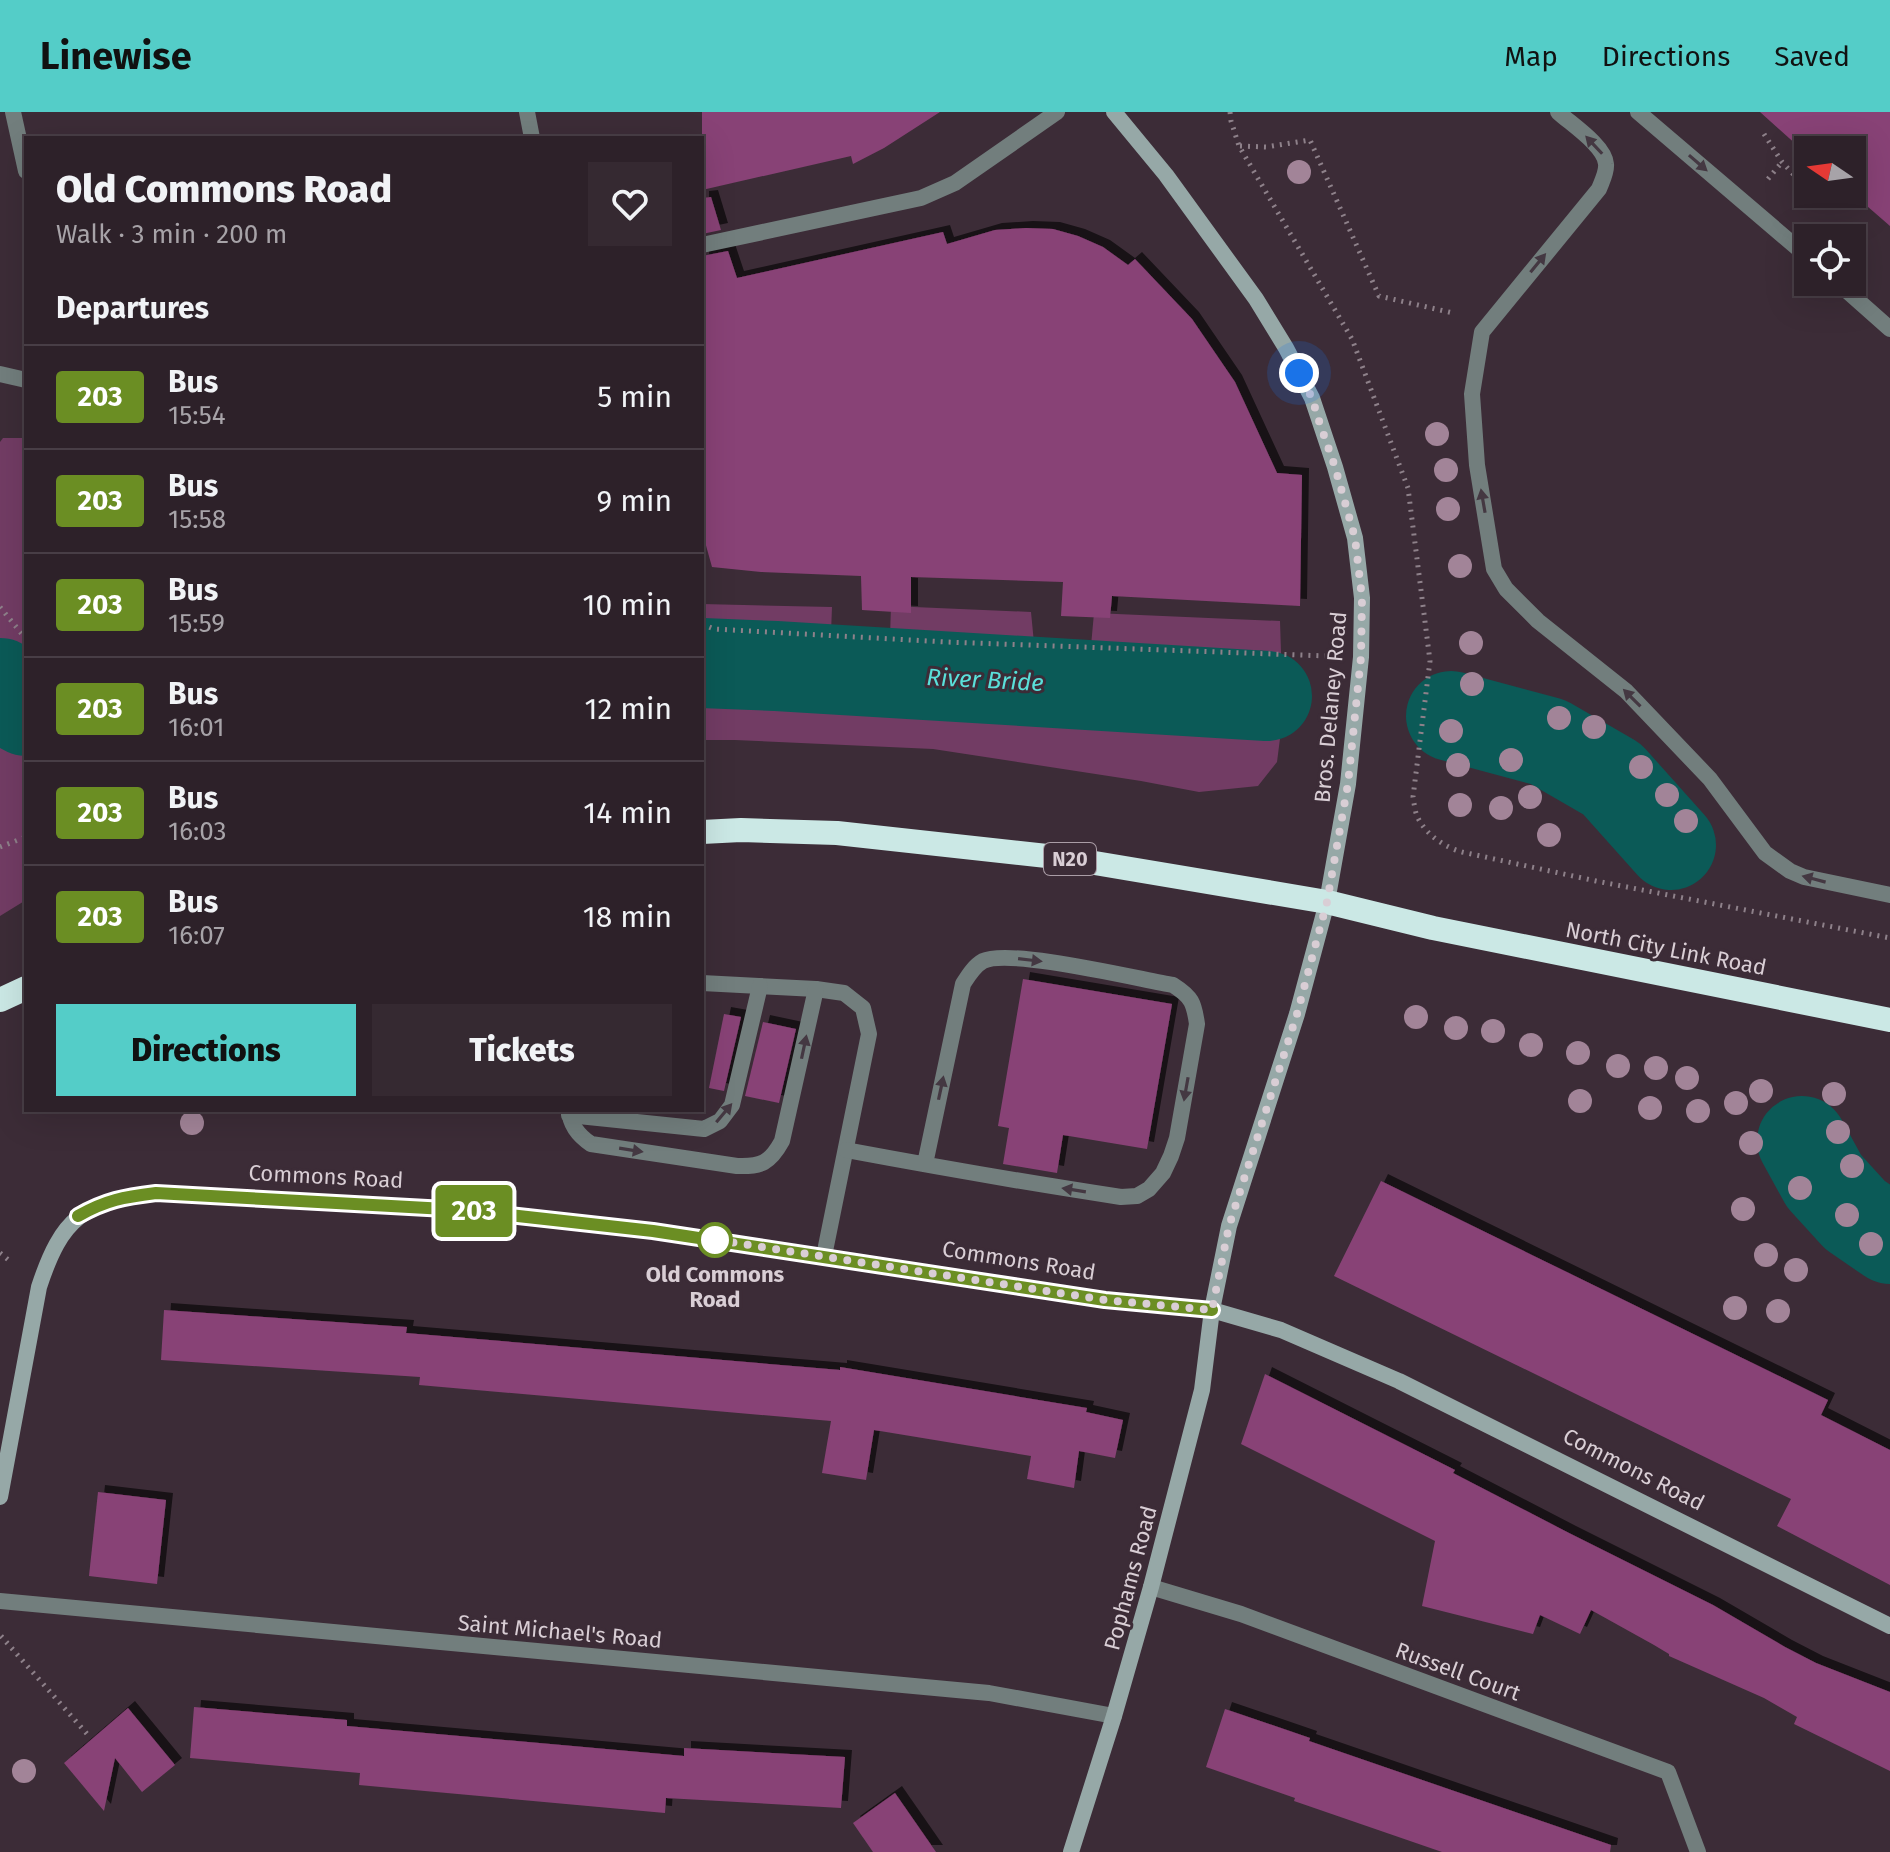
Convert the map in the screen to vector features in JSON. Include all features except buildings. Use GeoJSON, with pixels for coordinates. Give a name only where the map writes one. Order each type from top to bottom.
{"type":"FeatureCollection","features":[{"type":"Feature","properties":{"kind":"highway","name":"N20"},"geometry":{"type":"LineString","coordinates":[[704,832],[837,833],[955,845],[1080,860],[1327,902]]}},
{"type":"Feature","properties":{"kind":"highway","name":"North City Link Road"},"geometry":{"type":"LineString","coordinates":[[1327,902],[1433,928],[1890,1020]]}},
{"type":"Feature","properties":{"kind":"highway"},"geometry":{"type":"LineString","coordinates":[[0,1000],[24,989]]}},
{"type":"Feature","properties":{"kind":"street"},"geometry":{"type":"LineString","coordinates":[[13,112],[24,162]]}},
{"type":"Feature","properties":{"kind":"street"},"geometry":{"type":"LineString","coordinates":[[527,112],[532,136]]}},
{"type":"Feature","properties":{"kind":"street"},"geometry":{"type":"LineString","coordinates":[[704,245],[921,198],[955,183],[1057,112]]}},
{"type":"Feature","properties":{"kind":"street","name":"Bros. Delaney Road"},"geometry":{"type":"LineString","coordinates":[[1114,112],[1166,175],[1256,299],[1312,398],[1355,538],[1362,598],[1361,657],[1348,784],[1327,902],[1297,1014],[1229,1226],[1212,1310]]}},
{"type":"Feature","properties":{"kind":"street"},"geometry":{"type":"LineString","coordinates":[[1558,112],[1600,148],[1606,161],[1605,174],[1599,189],[1482,332],[1472,394],[1477,465],[1494,569],[1506,589],[1538,621],[1626,691],[1710,779],[1765,853],[1777,863],[1804,877],[1890,895]]}},
{"type":"Feature","properties":{"kind":"street"},"geometry":{"type":"LineString","coordinates":[[1638,112],[1794,245]]}},
{"type":"Feature","properties":{"kind":"street"},"geometry":{"type":"LineString","coordinates":[[1853,296],[1890,329]]}},
{"type":"Feature","properties":{"kind":"street"},"geometry":{"type":"LineString","coordinates":[[0,374],[24,380]]}},
{"type":"Feature","properties":{"kind":"street"},"geometry":{"type":"LineString","coordinates":[[846,1150],[925,1164],[1121,1197],[1137,1196],[1149,1189],[1163,1173],[1177,1138],[1197,1024],[1188,995],[1173,985],[1028,959],[1000,957],[984,961],[963,984],[925,1164]]}},
{"type":"Feature","properties":{"kind":"street"},"geometry":{"type":"LineString","coordinates":[[704,983],[844,993],[863,1008],[869,1034],[824,1256]]}},
{"type":"Feature","properties":{"kind":"street"},"geometry":{"type":"LineString","coordinates":[[569,1112],[704,1129],[720,1121],[732,1105],[760,986]]}},
{"type":"Feature","properties":{"kind":"street"},"geometry":{"type":"LineString","coordinates":[[569,1112],[580,1137],[591,1144],[737,1166],[765,1163],[782,1141],[816,989]]}},
{"type":"Feature","properties":{"kind":"street","name":"Commons Road"},"geometry":{"type":"LineString","coordinates":[[0,1497],[39,1287],[47,1262],[63,1233],[78,1216],[100,1204],[156,1193],[464,1210],[653,1231],[1105,1300],[1212,1310],[1281,1330],[1399,1381],[1890,1626]]}},
{"type":"Feature","properties":{"kind":"street","name":"Pophams Road"},"geometry":{"type":"LineString","coordinates":[[1071,1852],[1151,1587],[1202,1390],[1212,1310]]}},
{"type":"Feature","properties":{"kind":"street","name":"Russell Court"},"geometry":{"type":"LineString","coordinates":[[1151,1587],[1241,1614],[1668,1772],[1698,1852]]}},
{"type":"Feature","properties":{"kind":"street","name":"Saint Michael's Road"},"geometry":{"type":"LineString","coordinates":[[0,1601],[989,1693],[1114,1716]]}},
{"type":"Feature","properties":{"kind":"path"},"geometry":{"type":"LineString","coordinates":[[1230,112],[1239,146],[1352,339],[1408,488],[1430,661],[1413,797],[1417,816],[1428,831],[1443,844],[1462,852],[1890,938]]}},
{"type":"Feature","properties":{"kind":"path"},"geometry":{"type":"LineString","coordinates":[[1764,134],[1794,175]]}},
{"type":"Feature","properties":{"kind":"path"},"geometry":{"type":"LineString","coordinates":[[1239,146],[1266,147],[1310,140],[1379,296],[1463,316],[1482,332]]}},
{"type":"Feature","properties":{"kind":"path"},"geometry":{"type":"LineString","coordinates":[[0,607],[24,637]]}},
{"type":"Feature","properties":{"kind":"path"},"geometry":{"type":"LineString","coordinates":[[704,625],[714,629],[946,642],[1361,657]]}},
{"type":"Feature","properties":{"kind":"path"},"geometry":{"type":"LineString","coordinates":[[0,847],[24,838]]}},
{"type":"Feature","properties":{"kind":"path"},"geometry":{"type":"LineString","coordinates":[[0,1635],[88,1735]]}},
{"type":"Feature","properties":{"kind":"shaded area"},"geometry":{"type":"Polygon","coordinates":[[[3,438],[24,438],[24,901],[0,916],[0,442],[3,438]]]}},
{"type":"Feature","properties":{"kind":"shaded area"},"geometry":{"type":"Polygon","coordinates":[[[704,604],[832,607],[831,633],[890,637],[891,606],[1031,612],[1034,643],[1091,646],[1094,613],[1280,621],[1283,715],[1277,762],[1258,786],[1199,792],[933,749],[704,740],[704,604]]]}},
{"type":"Feature","properties":{"kind":"waterway","name":"River Bride"},"geometry":{"type":"LineString","coordinates":[[704,663],[1267,696]]}},
{"type":"Feature","properties":{"kind":"waterway","name":"River Bride"},"geometry":{"type":"LineString","coordinates":[[0,683],[14,704],[24,710]]}},
{"type":"Feature","properties":{"kind":"waterway","name":"River Bride"},"geometry":{"type":"LineString","coordinates":[[1451,716],[1548,742],[1612,779],[1671,845]]}},
{"type":"Feature","properties":{"kind":"waterway","name":"River Bride"},"geometry":{"type":"LineString","coordinates":[[1802,1141],[1824,1181],[1855,1215],[1890,1239]]}},
{"type":"Feature","properties":{"kind":"bus line","name":"203"},"geometry":{"type":"LineString","coordinates":[[78,1216],[100,1204],[156,1193],[464,1210],[653,1231],[1105,1300],[1212,1310]]}},
{"type":"Feature","properties":{"kind":"place","name":"Old Commons Road"},"geometry":{"type":"Point","coordinates":[715,1240]}},
{"type":"Feature","properties":{"kind":"route"},"geometry":{"type":"LineString","coordinates":[[715,1240],[710,1239],[1105,1300],[1212,1310],[1229,1226],[1297,1014],[1327,902],[1348,784],[1361,657],[1362,598],[1355,538],[1312,398],[1299,373]]}}]}
